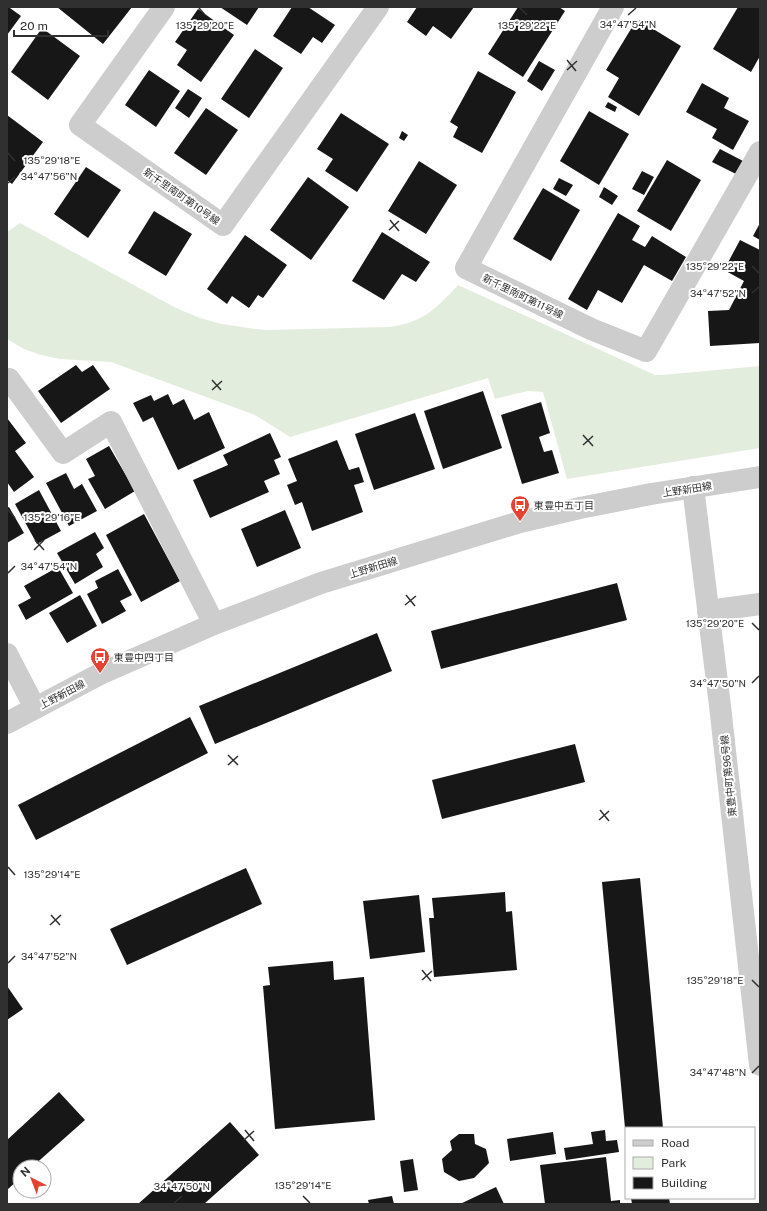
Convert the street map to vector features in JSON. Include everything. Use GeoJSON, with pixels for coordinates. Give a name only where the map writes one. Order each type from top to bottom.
{"type":"FeatureCollection","features":[{"type":"Feature","properties":{"kind":"street","name":"新千里南町第10号線"},"geometry":{"type":"LineString","coordinates":[[164,7],[80,124],[223,225],[378,7]]}},
{"type":"Feature","properties":{"kind":"street","name":"新千里南町第11号線"},"geometry":{"type":"LineString","coordinates":[[613,7],[466,268],[592,329],[646,351],[760,152]]}},
{"type":"Feature","properties":{"kind":"street"},"geometry":{"type":"LineString","coordinates":[[7,380],[9,379],[63,453],[111,422],[214,624]]}},
{"type":"Feature","properties":{"kind":"street","name":"上野新田線"},"geometry":{"type":"LineString","coordinates":[[7,723],[100,674],[214,624],[321,583],[520,522],[580,508],[693,487],[760,477]]}},
{"type":"Feature","properties":{"kind":"street","name":"東豊中町第96号線"},"geometry":{"type":"LineString","coordinates":[[693,487],[720,706],[760,1065]]}},
{"type":"Feature","properties":{"kind":"street"},"geometry":{"type":"LineString","coordinates":[[708,611],[760,604]]}},
{"type":"Feature","properties":{"kind":"street"},"geometry":{"type":"LineString","coordinates":[[7,654],[36,708]]}},
{"type":"Feature","properties":{"kind":"green space"},"geometry":{"type":"Polygon","coordinates":[[[20,223],[176,308],[200,318],[222,324],[268,330],[388,327],[419,319],[442,302],[458,285],[655,375],[760,366],[760,448],[567,479],[543,392],[528,391],[495,399],[488,378],[290,437],[255,415],[111,362],[60,359],[41,355],[24,349],[7,339],[7,232],[20,223]]]}},
{"type":"Feature","properties":{"kind":"building"},"geometry":{"type":"Polygon","coordinates":[[[7,7],[11,7],[10,8],[21,16],[7,35],[7,7]]]}},
{"type":"Feature","properties":{"kind":"building"},"geometry":{"type":"Polygon","coordinates":[[[57,7],[132,7],[103,44],[57,7]]]}},
{"type":"Feature","properties":{"kind":"building"},"geometry":{"type":"Polygon","coordinates":[[[220,7],[259,7],[247,25],[220,7]]]}},
{"type":"Feature","properties":{"kind":"building"},"geometry":{"type":"Polygon","coordinates":[[[292,7],[308,7],[335,25],[322,43],[313,37],[301,54],[273,36],[292,7]]]}},
{"type":"Feature","properties":{"kind":"building"},"geometry":{"type":"Polygon","coordinates":[[[417,7],[474,7],[451,39],[433,26],[426,36],[407,22],[417,7]]]}},
{"type":"Feature","properties":{"kind":"building"},"geometry":{"type":"Polygon","coordinates":[[[518,7],[559,7],[565,11],[523,77],[488,54],[518,7]]]}},
{"type":"Feature","properties":{"kind":"building"},"geometry":{"type":"Polygon","coordinates":[[[738,7],[760,7],[760,56],[751,72],[713,49],[738,7]]]}},
{"type":"Feature","properties":{"kind":"building"},"geometry":{"type":"Polygon","coordinates":[[[198,9],[234,35],[201,82],[177,65],[187,50],[175,42],[198,9]]]}},
{"type":"Feature","properties":{"kind":"building"},"geometry":{"type":"Polygon","coordinates":[[[637,19],[681,46],[639,116],[608,97],[619,78],[606,70],[637,19]]]}},
{"type":"Feature","properties":{"kind":"building"},"geometry":{"type":"Polygon","coordinates":[[[42,28],[80,56],[48,100],[11,72],[42,28]]]}},
{"type":"Feature","properties":{"kind":"building"},"geometry":{"type":"Polygon","coordinates":[[[255,49],[283,68],[249,118],[221,99],[255,49]]]}},
{"type":"Feature","properties":{"kind":"building"},"geometry":{"type":"Polygon","coordinates":[[[539,61],[555,70],[542,91],[527,81],[539,61]]]}},
{"type":"Feature","properties":{"kind":"building"},"geometry":{"type":"Polygon","coordinates":[[[149,70],[180,91],[156,127],[125,105],[149,70]]]}},
{"type":"Feature","properties":{"kind":"building"},"geometry":{"type":"Polygon","coordinates":[[[478,71],[516,92],[482,153],[453,137],[458,127],[450,122],[478,71]]]}},
{"type":"Feature","properties":{"kind":"building"},"geometry":{"type":"Polygon","coordinates":[[[702,83],[729,98],[724,108],[749,121],[733,150],[712,138],[717,129],[686,112],[702,83]]]}},
{"type":"Feature","properties":{"kind":"building"},"geometry":{"type":"Polygon","coordinates":[[[188,89],[202,98],[189,118],[175,108],[188,89]]]}},
{"type":"Feature","properties":{"kind":"building"},"geometry":{"type":"Polygon","coordinates":[[[608,102],[617,107],[615,112],[605,107],[608,102]]]}},
{"type":"Feature","properties":{"kind":"building"},"geometry":{"type":"Polygon","coordinates":[[[206,108],[238,130],[206,175],[174,153],[206,108]]]}},
{"type":"Feature","properties":{"kind":"building"},"geometry":{"type":"Polygon","coordinates":[[[589,111],[629,134],[599,185],[560,161],[589,111]]]}},
{"type":"Feature","properties":{"kind":"building"},"geometry":{"type":"Polygon","coordinates":[[[341,113],[389,144],[357,192],[325,171],[333,159],[317,149],[341,113]]]}},
{"type":"Feature","properties":{"kind":"building"},"geometry":{"type":"Polygon","coordinates":[[[7,115],[43,142],[12,184],[7,180],[7,115]]]}},
{"type":"Feature","properties":{"kind":"building"},"geometry":{"type":"Polygon","coordinates":[[[402,131],[408,135],[404,141],[399,138],[402,131]]]}},
{"type":"Feature","properties":{"kind":"building"},"geometry":{"type":"Polygon","coordinates":[[[720,149],[743,161],[736,174],[712,162],[720,149]]]}},
{"type":"Feature","properties":{"kind":"building"},"geometry":{"type":"Polygon","coordinates":[[[667,160],[701,180],[671,231],[637,211],[667,160]]]}},
{"type":"Feature","properties":{"kind":"building"},"geometry":{"type":"Polygon","coordinates":[[[419,161],[457,185],[426,234],[388,211],[419,161]]]}},
{"type":"Feature","properties":{"kind":"building"},"geometry":{"type":"Polygon","coordinates":[[[86,167],[121,190],[88,238],[54,214],[86,167]]]}},
{"type":"Feature","properties":{"kind":"building"},"geometry":{"type":"Polygon","coordinates":[[[642,171],[654,177],[644,195],[632,189],[642,171]]]}},
{"type":"Feature","properties":{"kind":"building"},"geometry":{"type":"Polygon","coordinates":[[[308,177],[349,207],[311,260],[270,230],[308,177]]]}},
{"type":"Feature","properties":{"kind":"building"},"geometry":{"type":"Polygon","coordinates":[[[559,178],[573,185],[566,196],[553,189],[559,178]]]}},
{"type":"Feature","properties":{"kind":"building"},"geometry":{"type":"Polygon","coordinates":[[[604,187],[618,196],[612,205],[599,197],[604,187]]]}},
{"type":"Feature","properties":{"kind":"building"},"geometry":{"type":"Polygon","coordinates":[[[543,188],[580,210],[551,261],[513,239],[543,188]]]}},
{"type":"Feature","properties":{"kind":"building"},"geometry":{"type":"Polygon","coordinates":[[[154,211],[192,234],[166,276],[128,253],[154,211]]]}},
{"type":"Feature","properties":{"kind":"building"},"geometry":{"type":"Polygon","coordinates":[[[618,213],[640,226],[632,240],[645,247],[652,236],[686,257],[672,281],[644,265],[622,303],[598,290],[587,310],[568,299],[618,213]]]}},
{"type":"Feature","properties":{"kind":"building"},"geometry":{"type":"Polygon","coordinates":[[[760,223],[760,240],[753,236],[760,223]]]}},
{"type":"Feature","properties":{"kind":"building"},"geometry":{"type":"Polygon","coordinates":[[[382,232],[430,262],[416,282],[402,274],[384,300],[352,281],[382,232]]]}},
{"type":"Feature","properties":{"kind":"building"},"geometry":{"type":"Polygon","coordinates":[[[245,235],[287,265],[263,298],[258,295],[249,308],[232,296],[227,304],[207,289],[245,235]]]}},
{"type":"Feature","properties":{"kind":"building"},"geometry":{"type":"Polygon","coordinates":[[[740,240],[760,250],[760,343],[710,346],[708,311],[729,310],[744,281],[724,270],[740,240]]]}},
{"type":"Feature","properties":{"kind":"building"},"geometry":{"type":"Polygon","coordinates":[[[76,365],[82,372],[93,365],[110,389],[61,423],[38,391],[76,365]]]}},
{"type":"Feature","properties":{"kind":"building"},"geometry":{"type":"Polygon","coordinates":[[[483,391],[502,448],[443,469],[424,411],[483,391]]]}},
{"type":"Feature","properties":{"kind":"building"},"geometry":{"type":"Polygon","coordinates":[[[168,394],[173,405],[184,399],[194,420],[209,412],[225,448],[178,470],[153,417],[143,422],[133,403],[151,395],[154,401],[168,394]]]}},
{"type":"Feature","properties":{"kind":"building"},"geometry":{"type":"Polygon","coordinates":[[[541,402],[550,433],[539,437],[544,452],[552,450],[559,473],[522,484],[501,415],[541,402]]]}},
{"type":"Feature","properties":{"kind":"building"},"geometry":{"type":"Polygon","coordinates":[[[415,413],[435,469],[374,490],[355,434],[415,413]]]}},
{"type":"Feature","properties":{"kind":"building"},"geometry":{"type":"Polygon","coordinates":[[[7,418],[26,443],[15,451],[34,477],[14,492],[7,482],[7,418]]]}},
{"type":"Feature","properties":{"kind":"building"},"geometry":{"type":"Polygon","coordinates":[[[270,433],[281,457],[274,460],[280,474],[264,481],[269,492],[210,518],[193,480],[228,465],[223,455],[270,433]]]}},
{"type":"Feature","properties":{"kind":"building"},"geometry":{"type":"Polygon","coordinates":[[[337,440],[349,470],[359,467],[364,482],[354,485],[363,512],[312,531],[302,502],[295,505],[287,485],[297,481],[288,459],[337,440]]]}},
{"type":"Feature","properties":{"kind":"building"},"geometry":{"type":"Polygon","coordinates":[[[109,446],[135,491],[105,509],[88,479],[95,476],[86,459],[109,446]]]}},
{"type":"Feature","properties":{"kind":"building"},"geometry":{"type":"Polygon","coordinates":[[[66,473],[74,489],[82,484],[97,511],[69,526],[46,483],[66,473]]]}},
{"type":"Feature","properties":{"kind":"building"},"geometry":{"type":"Polygon","coordinates":[[[39,490],[61,531],[37,544],[15,504],[39,490]]]}},
{"type":"Feature","properties":{"kind":"building"},"geometry":{"type":"Polygon","coordinates":[[[9,507],[24,533],[7,543],[7,508],[9,507]]]}},
{"type":"Feature","properties":{"kind":"building"},"geometry":{"type":"Polygon","coordinates":[[[285,510],[301,548],[257,567],[241,529],[285,510]]]}},
{"type":"Feature","properties":{"kind":"building"},"geometry":{"type":"Polygon","coordinates":[[[144,514],[180,581],[141,602],[106,535],[144,514]]]}},
{"type":"Feature","properties":{"kind":"building"},"geometry":{"type":"Polygon","coordinates":[[[95,532],[104,548],[96,554],[103,567],[75,584],[57,553],[95,532]]]}},
{"type":"Feature","properties":{"kind":"building"},"geometry":{"type":"Polygon","coordinates":[[[58,567],[73,593],[26,620],[18,605],[31,598],[24,586],[58,567]]]}},
{"type":"Feature","properties":{"kind":"building"},"geometry":{"type":"Polygon","coordinates":[[[118,569],[132,595],[120,601],[126,611],[102,624],[87,594],[98,588],[95,581],[118,569]]]}},
{"type":"Feature","properties":{"kind":"building"},"geometry":{"type":"Polygon","coordinates":[[[617,583],[627,620],[441,669],[431,631],[617,583]]]}},
{"type":"Feature","properties":{"kind":"building"},"geometry":{"type":"Polygon","coordinates":[[[80,595],[97,626],[67,643],[49,613],[80,595]]]}},
{"type":"Feature","properties":{"kind":"building"},"geometry":{"type":"Polygon","coordinates":[[[377,633],[392,671],[215,744],[199,706],[377,633]]]}},
{"type":"Feature","properties":{"kind":"building"},"geometry":{"type":"Polygon","coordinates":[[[190,717],[208,753],[36,840],[18,805],[190,717]]]}},
{"type":"Feature","properties":{"kind":"building"},"geometry":{"type":"Polygon","coordinates":[[[575,744],[585,782],[442,819],[432,780],[575,744]]]}},
{"type":"Feature","properties":{"kind":"building"},"geometry":{"type":"Polygon","coordinates":[[[246,868],[262,904],[127,965],[110,929],[246,868]]]}},
{"type":"Feature","properties":{"kind":"building"},"geometry":{"type":"Polygon","coordinates":[[[640,878],[663,1127],[625,1128],[602,882],[640,878]]]}},
{"type":"Feature","properties":{"kind":"building"},"geometry":{"type":"Polygon","coordinates":[[[505,892],[506,912],[512,911],[517,970],[434,977],[429,918],[434,918],[432,898],[505,892]]]}},
{"type":"Feature","properties":{"kind":"building"},"geometry":{"type":"Polygon","coordinates":[[[419,895],[425,952],[370,959],[363,901],[419,895]]]}},
{"type":"Feature","properties":{"kind":"building"},"geometry":{"type":"Polygon","coordinates":[[[333,961],[334,980],[364,977],[375,1120],[275,1129],[263,986],[270,985],[268,967],[333,961]]]}},
{"type":"Feature","properties":{"kind":"building"},"geometry":{"type":"Polygon","coordinates":[[[7,986],[23,1009],[7,1020],[7,986]]]}},
{"type":"Feature","properties":{"kind":"building"},"geometry":{"type":"Polygon","coordinates":[[[59,1092],[85,1120],[41,1159],[12,1159],[12,1185],[7,1190],[7,1140],[59,1092]]]}},
{"type":"Feature","properties":{"kind":"building"},"geometry":{"type":"Polygon","coordinates":[[[230,1122],[259,1155],[204,1204],[138,1204],[230,1122]]]}},
{"type":"Feature","properties":{"kind":"building"},"geometry":{"type":"Polygon","coordinates":[[[605,1130],[606,1141],[617,1140],[619,1152],[566,1160],[564,1148],[593,1144],[591,1132],[605,1130]]]}},
{"type":"Feature","properties":{"kind":"building"},"geometry":{"type":"Polygon","coordinates":[[[553,1132],[556,1154],[510,1161],[507,1139],[553,1132]]]}},
{"type":"Feature","properties":{"kind":"building"},"geometry":{"type":"Polygon","coordinates":[[[459,1134],[474,1134],[475,1144],[486,1149],[489,1163],[474,1178],[459,1181],[444,1172],[442,1159],[452,1150],[450,1141],[459,1134]]]}},
{"type":"Feature","properties":{"kind":"building"},"geometry":{"type":"Polygon","coordinates":[[[606,1157],[611,1201],[620,1200],[620,1204],[545,1204],[540,1165],[606,1157]]]}},
{"type":"Feature","properties":{"kind":"building"},"geometry":{"type":"Polygon","coordinates":[[[413,1159],[418,1190],[404,1192],[400,1161],[413,1159]]]}},
{"type":"Feature","properties":{"kind":"building"},"geometry":{"type":"Polygon","coordinates":[[[496,1187],[504,1204],[460,1204],[496,1187]]]}},
{"type":"Feature","properties":{"kind":"building"},"geometry":{"type":"Polygon","coordinates":[[[392,1196],[394,1204],[369,1204],[368,1200],[392,1196]]]}},
{"type":"Feature","properties":{"kind":"building"},"geometry":{"type":"Polygon","coordinates":[[[631,1199],[669,1199],[670,1204],[632,1204],[631,1199]]]}},
{"type":"Feature","properties":{"kind":"place","name":"東豊中五丁目"},"geometry":{"type":"Point","coordinates":[520,522]}},
{"type":"Feature","properties":{"kind":"place","name":"東豊中四丁目"},"geometry":{"type":"Point","coordinates":[100,674]}}]}
